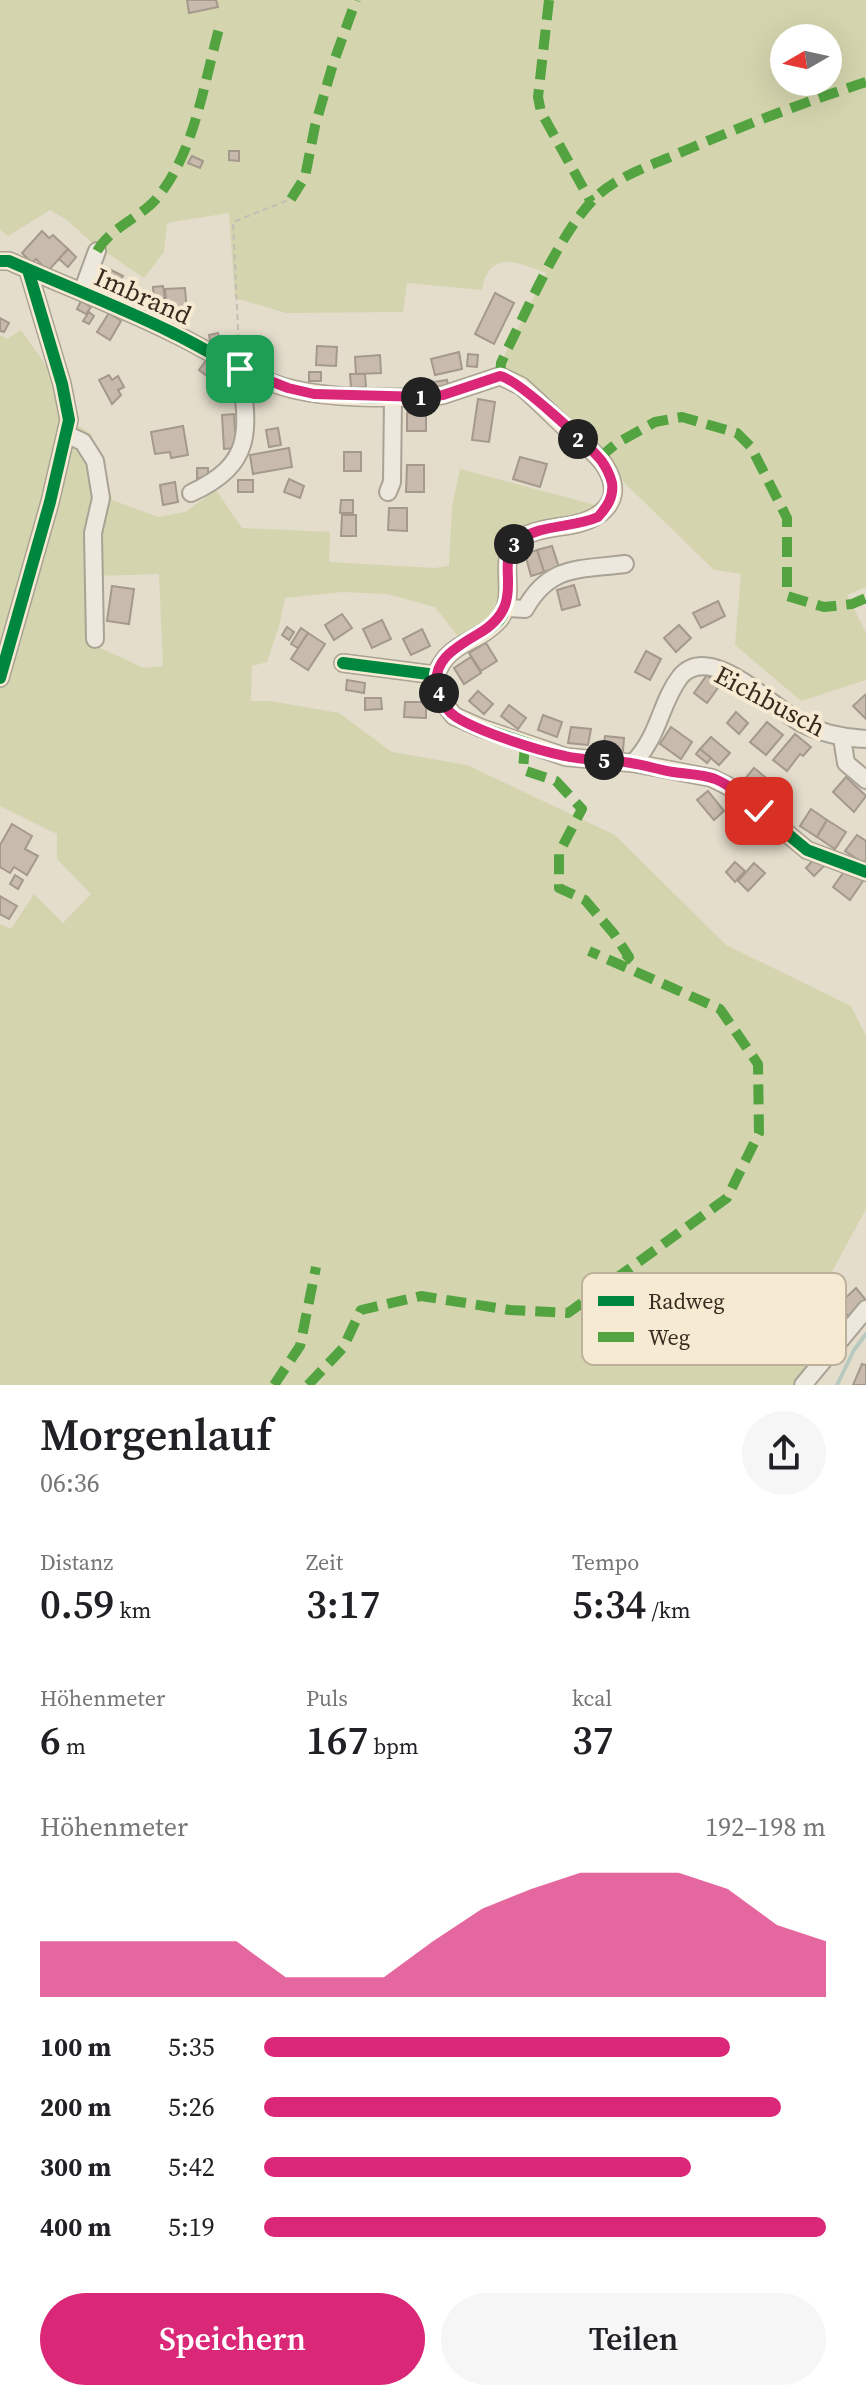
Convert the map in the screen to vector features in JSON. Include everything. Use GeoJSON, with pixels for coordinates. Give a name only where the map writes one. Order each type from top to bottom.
{"type":"FeatureCollection","features":[{"type":"Feature","properties":{"kind":"street"},"geometry":{"type":"LineString","coordinates":[[82,292],[97,251]]}},
{"type":"Feature","properties":{"kind":"street","name":"Imbrand"},"geometry":{"type":"LineString","coordinates":[[0,261],[9,261],[172,332],[240,369],[288,388],[314,394],[393,398],[443,395],[500,376],[508,377],[605,466],[612,493],[598,517],[527,535],[514,543],[509,554],[510,588],[506,608]]}},
{"type":"Feature","properties":{"kind":"street"},"geometry":{"type":"LineString","coordinates":[[0,678],[68,435],[66,402],[28,270]]}},
{"type":"Feature","properties":{"kind":"street"},"geometry":{"type":"LineString","coordinates":[[191,493],[217,481],[233,466],[241,451],[246,411],[240,369]]}},
{"type":"Feature","properties":{"kind":"street"},"geometry":{"type":"LineString","coordinates":[[388,492],[392,482],[393,398]]}},
{"type":"Feature","properties":{"kind":"street"},"geometry":{"type":"LineString","coordinates":[[68,435],[83,442],[95,461],[101,498],[93,533],[95,639]]}},
{"type":"Feature","properties":{"kind":"street"},"geometry":{"type":"LineString","coordinates":[[625,564],[567,571],[545,581],[525,609],[506,608],[492,626],[449,653],[440,664],[436,675],[437,688],[443,702],[454,716],[467,722],[566,757],[633,763],[712,778],[732,788],[807,850],[866,872]]}},
{"type":"Feature","properties":{"kind":"street"},"geometry":{"type":"LineString","coordinates":[[343,663],[436,675]]}},
{"type":"Feature","properties":{"kind":"street","name":"Eichbusch"},"geometry":{"type":"LineString","coordinates":[[633,763],[646,749],[681,675],[696,666],[715,666],[738,678],[803,724],[842,738],[866,739]]}},
{"type":"Feature","properties":{"kind":"street"},"geometry":{"type":"LineString","coordinates":[[842,738],[846,763],[866,780]]}},
{"type":"Feature","properties":{"kind":"street"},"geometry":{"type":"LineString","coordinates":[[846,1333],[866,1309]]}},
{"type":"Feature","properties":{"kind":"street"},"geometry":{"type":"LineString","coordinates":[[803,1385],[820,1365]]}},
{"type":"Feature","properties":{"kind":"path"},"geometry":{"type":"LineString","coordinates":[[240,369],[233,222],[291,199]]}},
{"type":"Feature","properties":{"kind":"green space"},"geometry":{"type":"Polygon","coordinates":[[[0,0],[866,0],[866,587],[847,595],[866,633],[866,680],[801,701],[735,645],[741,574],[714,570],[599,458],[500,376],[501,363],[546,273],[506,262],[491,268],[482,290],[407,283],[403,312],[286,313],[235,298],[229,213],[167,223],[164,252],[144,278],[50,210],[8,236],[0,230],[0,0]]]}},
{"type":"Feature","properties":{"kind":"green space"},"geometry":{"type":"Polygon","coordinates":[[[21,330],[48,368],[69,420],[91,434],[106,473],[112,500],[158,517],[185,512],[216,490],[242,528],[330,532],[329,562],[434,568],[449,566],[452,506],[460,469],[606,508],[514,543],[506,608],[463,643],[435,607],[387,594],[343,592],[285,598],[267,662],[252,666],[251,701],[270,701],[339,713],[392,752],[467,765],[615,835],[726,945],[851,1006],[866,1036],[866,1209],[831,1273],[582,1273],[582,1365],[820,1365],[803,1385],[0,1385],[0,924],[11,929],[34,894],[63,923],[91,894],[57,859],[57,834],[0,806],[0,335],[7,339],[21,330]],[[159,574],[96,576],[85,641],[144,668],[163,666],[159,574]]]}},
{"type":"Feature","properties":{"kind":"building"},"geometry":{"type":"Polygon","coordinates":[[[187,0],[216,0],[218,7],[189,13],[187,0]]]}},
{"type":"Feature","properties":{"kind":"building"},"geometry":{"type":"Polygon","coordinates":[[[229,151],[239,151],[239,161],[229,160],[229,151]]]}},
{"type":"Feature","properties":{"kind":"building"},"geometry":{"type":"Polygon","coordinates":[[[192,156],[203,161],[200,168],[188,163],[192,156]]]}},
{"type":"Feature","properties":{"kind":"building"},"geometry":{"type":"Polygon","coordinates":[[[42,231],[49,238],[53,235],[68,249],[48,271],[36,259],[32,263],[22,253],[42,231]]]}},
{"type":"Feature","properties":{"kind":"building"},"geometry":{"type":"Polygon","coordinates":[[[68,249],[76,257],[68,267],[59,259],[68,249]]]}},
{"type":"Feature","properties":{"kind":"building"},"geometry":{"type":"Polygon","coordinates":[[[107,268],[123,276],[114,294],[98,286],[107,268]]]}},
{"type":"Feature","properties":{"kind":"building"},"geometry":{"type":"Polygon","coordinates":[[[163,286],[165,298],[154,299],[153,287],[163,286]]]}},
{"type":"Feature","properties":{"kind":"building"},"geometry":{"type":"Polygon","coordinates":[[[185,288],[187,313],[167,314],[165,289],[185,288]]]}},
{"type":"Feature","properties":{"kind":"building"},"geometry":{"type":"Polygon","coordinates":[[[495,293],[514,303],[494,344],[475,334],[495,293]]]}},
{"type":"Feature","properties":{"kind":"building"},"geometry":{"type":"Polygon","coordinates":[[[81,301],[91,307],[86,314],[77,309],[81,301]]]}},
{"type":"Feature","properties":{"kind":"building"},"geometry":{"type":"Polygon","coordinates":[[[89,312],[94,316],[89,324],[83,321],[89,312]]]}},
{"type":"Feature","properties":{"kind":"building"},"geometry":{"type":"Polygon","coordinates":[[[109,313],[121,321],[110,340],[97,332],[109,313]]]}},
{"type":"Feature","properties":{"kind":"building"},"geometry":{"type":"Polygon","coordinates":[[[0,318],[9,323],[4,332],[0,331],[0,318]]]}},
{"type":"Feature","properties":{"kind":"building"},"geometry":{"type":"Polygon","coordinates":[[[218,333],[220,343],[211,345],[209,335],[218,333]]]}},
{"type":"Feature","properties":{"kind":"building"},"geometry":{"type":"Polygon","coordinates":[[[317,346],[337,347],[336,366],[316,365],[317,346]]]}},
{"type":"Feature","properties":{"kind":"building"},"geometry":{"type":"Polygon","coordinates":[[[459,352],[462,369],[435,375],[431,359],[459,352]]]}},
{"type":"Feature","properties":{"kind":"building"},"geometry":{"type":"Polygon","coordinates":[[[252,354],[261,357],[256,370],[247,367],[252,354]]]}},
{"type":"Feature","properties":{"kind":"building"},"geometry":{"type":"Polygon","coordinates":[[[468,354],[478,355],[477,367],[467,366],[468,354]]]}},
{"type":"Feature","properties":{"kind":"building"},"geometry":{"type":"Polygon","coordinates":[[[380,355],[381,373],[356,374],[355,357],[380,355]]]}},
{"type":"Feature","properties":{"kind":"building"},"geometry":{"type":"Polygon","coordinates":[[[208,358],[219,366],[210,378],[199,370],[208,358]]]}},
{"type":"Feature","properties":{"kind":"building"},"geometry":{"type":"Polygon","coordinates":[[[219,366],[231,375],[222,387],[210,378],[219,366]]]}},
{"type":"Feature","properties":{"kind":"building"},"geometry":{"type":"Polygon","coordinates":[[[309,372],[321,372],[321,381],[309,381],[309,372]]]}},
{"type":"Feature","properties":{"kind":"building"},"geometry":{"type":"Polygon","coordinates":[[[350,374],[365,374],[366,387],[351,388],[350,374]]]}},
{"type":"Feature","properties":{"kind":"building"},"geometry":{"type":"Polygon","coordinates":[[[109,375],[112,380],[118,376],[124,387],[118,390],[121,395],[112,404],[99,380],[109,375]]]}},
{"type":"Feature","properties":{"kind":"building"},"geometry":{"type":"Polygon","coordinates":[[[447,380],[449,390],[429,393],[427,383],[447,380]]]}},
{"type":"Feature","properties":{"kind":"building"},"geometry":{"type":"Polygon","coordinates":[[[478,399],[495,402],[489,442],[472,440],[478,399]]]}},
{"type":"Feature","properties":{"kind":"building"},"geometry":{"type":"Polygon","coordinates":[[[407,413],[426,413],[426,431],[407,431],[407,413]]]}},
{"type":"Feature","properties":{"kind":"building"},"geometry":{"type":"Polygon","coordinates":[[[234,414],[236,448],[224,449],[222,415],[234,414]]]}},
{"type":"Feature","properties":{"kind":"building"},"geometry":{"type":"Polygon","coordinates":[[[183,426],[188,455],[171,458],[170,452],[155,454],[151,432],[183,426]]]}},
{"type":"Feature","properties":{"kind":"building"},"geometry":{"type":"Polygon","coordinates":[[[278,428],[281,445],[269,447],[266,430],[278,428]]]}},
{"type":"Feature","properties":{"kind":"building"},"geometry":{"type":"Polygon","coordinates":[[[289,448],[292,467],[253,474],[250,455],[289,448]]]}},
{"type":"Feature","properties":{"kind":"building"},"geometry":{"type":"Polygon","coordinates":[[[344,452],[361,452],[361,471],[344,471],[344,452]]]}},
{"type":"Feature","properties":{"kind":"building"},"geometry":{"type":"Polygon","coordinates":[[[520,457],[547,464],[540,487],[513,479],[520,457]]]}},
{"type":"Feature","properties":{"kind":"building"},"geometry":{"type":"Polygon","coordinates":[[[407,465],[424,465],[424,492],[406,492],[407,465]]]}},
{"type":"Feature","properties":{"kind":"building"},"geometry":{"type":"Polygon","coordinates":[[[197,468],[208,468],[208,478],[197,478],[197,468]]]}},
{"type":"Feature","properties":{"kind":"building"},"geometry":{"type":"Polygon","coordinates":[[[289,479],[304,486],[300,498],[284,492],[289,479]]]}},
{"type":"Feature","properties":{"kind":"building"},"geometry":{"type":"Polygon","coordinates":[[[238,480],[253,480],[253,492],[238,492],[238,480]]]}},
{"type":"Feature","properties":{"kind":"building"},"geometry":{"type":"Polygon","coordinates":[[[175,482],[178,502],[163,505],[160,485],[175,482]]]}},
{"type":"Feature","properties":{"kind":"building"},"geometry":{"type":"Polygon","coordinates":[[[341,500],[353,500],[353,513],[340,513],[341,500]]]}},
{"type":"Feature","properties":{"kind":"building"},"geometry":{"type":"Polygon","coordinates":[[[389,508],[407,508],[407,531],[388,530],[389,508]]]}},
{"type":"Feature","properties":{"kind":"building"},"geometry":{"type":"Polygon","coordinates":[[[342,515],[356,515],[356,536],[341,536],[342,515]]]}},
{"type":"Feature","properties":{"kind":"building"},"geometry":{"type":"Polygon","coordinates":[[[552,546],[559,567],[544,572],[537,550],[552,546]]]}},
{"type":"Feature","properties":{"kind":"building"},"geometry":{"type":"Polygon","coordinates":[[[537,550],[544,572],[531,576],[525,554],[537,550]]]}},
{"type":"Feature","properties":{"kind":"building"},"geometry":{"type":"Polygon","coordinates":[[[574,585],[580,605],[562,610],[557,590],[574,585]]]}},
{"type":"Feature","properties":{"kind":"building"},"geometry":{"type":"Polygon","coordinates":[[[112,586],[134,589],[129,624],[107,621],[112,586]]]}},
{"type":"Feature","properties":{"kind":"building"},"geometry":{"type":"Polygon","coordinates":[[[718,601],[725,616],[701,628],[693,613],[718,601]]]}},
{"type":"Feature","properties":{"kind":"building"},"geometry":{"type":"Polygon","coordinates":[[[342,614],[352,628],[334,640],[325,625],[342,614]]]}},
{"type":"Feature","properties":{"kind":"building"},"geometry":{"type":"Polygon","coordinates":[[[382,620],[391,639],[372,648],[363,629],[382,620]]]}},
{"type":"Feature","properties":{"kind":"building"},"geometry":{"type":"Polygon","coordinates":[[[679,625],[691,638],[676,652],[664,638],[679,625]]]}},
{"type":"Feature","properties":{"kind":"building"},"geometry":{"type":"Polygon","coordinates":[[[287,627],[294,632],[289,640],[282,635],[287,627]]]}},
{"type":"Feature","properties":{"kind":"building"},"geometry":{"type":"Polygon","coordinates":[[[301,628],[308,633],[298,648],[291,644],[301,628]]]}},
{"type":"Feature","properties":{"kind":"building"},"geometry":{"type":"Polygon","coordinates":[[[422,629],[430,646],[411,655],[403,639],[422,629]]]}},
{"type":"Feature","properties":{"kind":"building"},"geometry":{"type":"Polygon","coordinates":[[[308,633],[325,644],[308,670],[291,659],[308,633]]]}},
{"type":"Feature","properties":{"kind":"building"},"geometry":{"type":"Polygon","coordinates":[[[486,643],[497,661],[481,671],[469,653],[486,643]]]}},
{"type":"Feature","properties":{"kind":"building"},"geometry":{"type":"Polygon","coordinates":[[[646,651],[661,659],[650,680],[635,672],[646,651]]]}},
{"type":"Feature","properties":{"kind":"building"},"geometry":{"type":"Polygon","coordinates":[[[471,657],[481,673],[464,684],[454,668],[471,657]]]}},
{"type":"Feature","properties":{"kind":"building"},"geometry":{"type":"Polygon","coordinates":[[[707,675],[720,685],[707,703],[694,693],[707,675]]]}},
{"type":"Feature","properties":{"kind":"building"},"geometry":{"type":"Polygon","coordinates":[[[347,680],[365,683],[364,693],[346,690],[347,680]]]}},
{"type":"Feature","properties":{"kind":"building"},"geometry":{"type":"Polygon","coordinates":[[[478,691],[493,704],[484,714],[469,701],[478,691]]]}},
{"type":"Feature","properties":{"kind":"building"},"geometry":{"type":"Polygon","coordinates":[[[866,694],[866,719],[853,706],[866,694]]]}},
{"type":"Feature","properties":{"kind":"building"},"geometry":{"type":"Polygon","coordinates":[[[365,698],[381,698],[382,709],[365,710],[365,698]]]}},
{"type":"Feature","properties":{"kind":"building"},"geometry":{"type":"Polygon","coordinates":[[[405,702],[426,702],[426,718],[404,717],[405,702]]]}},
{"type":"Feature","properties":{"kind":"building"},"geometry":{"type":"Polygon","coordinates":[[[509,705],[526,718],[518,729],[501,716],[509,705]]]}},
{"type":"Feature","properties":{"kind":"building"},"geometry":{"type":"Polygon","coordinates":[[[736,712],[748,723],[739,734],[727,723],[736,712]]]}},
{"type":"Feature","properties":{"kind":"building"},"geometry":{"type":"Polygon","coordinates":[[[543,715],[562,722],[557,737],[538,730],[543,715]]]}},
{"type":"Feature","properties":{"kind":"building"},"geometry":{"type":"Polygon","coordinates":[[[767,722],[783,735],[766,755],[750,742],[767,722]]]}},
{"type":"Feature","properties":{"kind":"building"},"geometry":{"type":"Polygon","coordinates":[[[571,727],[591,729],[588,745],[568,743],[571,727]]]}},
{"type":"Feature","properties":{"kind":"building"},"geometry":{"type":"Polygon","coordinates":[[[671,727],[692,742],[681,759],[660,744],[671,727]]]}},
{"type":"Feature","properties":{"kind":"building"},"geometry":{"type":"Polygon","coordinates":[[[795,734],[811,747],[803,756],[800,754],[787,771],[773,760],[795,734]]]}},
{"type":"Feature","properties":{"kind":"building"},"geometry":{"type":"Polygon","coordinates":[[[605,736],[624,738],[623,751],[603,749],[605,736]]]}},
{"type":"Feature","properties":{"kind":"building"},"geometry":{"type":"Polygon","coordinates":[[[711,737],[730,753],[719,765],[700,749],[711,737]]]}},
{"type":"Feature","properties":{"kind":"building"},"geometry":{"type":"Polygon","coordinates":[[[700,749],[711,758],[707,763],[696,754],[700,749]]]}},
{"type":"Feature","properties":{"kind":"building"},"geometry":{"type":"Polygon","coordinates":[[[754,768],[775,785],[760,803],[739,786],[754,768]]]}},
{"type":"Feature","properties":{"kind":"building"},"geometry":{"type":"Polygon","coordinates":[[[846,777],[866,796],[854,812],[833,792],[846,777]]]}},
{"type":"Feature","properties":{"kind":"building"},"geometry":{"type":"Polygon","coordinates":[[[708,791],[724,811],[714,820],[697,800],[708,791]]]}},
{"type":"Feature","properties":{"kind":"building"},"geometry":{"type":"Polygon","coordinates":[[[811,809],[827,820],[817,837],[800,826],[811,809]]]}},
{"type":"Feature","properties":{"kind":"building"},"geometry":{"type":"Polygon","coordinates":[[[827,820],[846,832],[835,849],[817,837],[827,820]]]}},
{"type":"Feature","properties":{"kind":"building"},"geometry":{"type":"Polygon","coordinates":[[[12,824],[32,836],[25,849],[38,856],[27,875],[14,867],[10,873],[0,867],[0,845],[12,824]]]}},
{"type":"Feature","properties":{"kind":"building"},"geometry":{"type":"Polygon","coordinates":[[[857,835],[866,841],[866,865],[845,851],[857,835]]]}},
{"type":"Feature","properties":{"kind":"building"},"geometry":{"type":"Polygon","coordinates":[[[815,858],[824,866],[814,876],[806,868],[815,858]]]}},
{"type":"Feature","properties":{"kind":"building"},"geometry":{"type":"Polygon","coordinates":[[[735,862],[745,871],[735,882],[726,872],[735,862]]]}},
{"type":"Feature","properties":{"kind":"building"},"geometry":{"type":"Polygon","coordinates":[[[754,863],[765,873],[748,891],[738,881],[754,863]]]}},
{"type":"Feature","properties":{"kind":"building"},"geometry":{"type":"Polygon","coordinates":[[[846,869],[863,881],[850,900],[833,887],[846,869]]]}},
{"type":"Feature","properties":{"kind":"building"},"geometry":{"type":"Polygon","coordinates":[[[15,875],[23,880],[18,889],[10,884],[15,875]]]}},
{"type":"Feature","properties":{"kind":"building"},"geometry":{"type":"Polygon","coordinates":[[[0,896],[17,906],[9,919],[0,914],[0,896]]]}},
{"type":"Feature","properties":{"kind":"building"},"geometry":{"type":"Polygon","coordinates":[[[856,1288],[866,1300],[849,1317],[846,1314],[846,1297],[856,1288]]]}},
{"type":"Feature","properties":{"kind":"building"},"geometry":{"type":"Polygon","coordinates":[[[862,1364],[866,1365],[866,1385],[853,1385],[862,1364]]]}},
{"type":"Feature","properties":{"kind":"waterway"},"geometry":{"type":"LineString","coordinates":[[837,1385],[854,1350],[866,1334]]}},
{"type":"Feature","properties":{"kind":"marked path"},"geometry":{"type":"LineString","coordinates":[[291,199],[305,177],[315,126],[356,0]]}},
{"type":"Feature","properties":{"kind":"marked path"},"geometry":{"type":"LineString","coordinates":[[549,0],[538,97],[541,112],[591,202]]}},
{"type":"Feature","properties":{"kind":"marked path"},"geometry":{"type":"LineString","coordinates":[[97,251],[110,235],[157,198],[181,160],[197,116],[220,25]]}},
{"type":"Feature","properties":{"kind":"marked path"},"geometry":{"type":"LineString","coordinates":[[500,376],[501,363],[556,252],[592,201],[610,185],[700,144],[866,82]]}},
{"type":"Feature","properties":{"kind":"marked path"},"geometry":{"type":"LineString","coordinates":[[599,458],[617,443],[655,422],[682,417],[737,433],[751,447],[787,518],[787,596],[824,607],[852,604],[866,598]]}},
{"type":"Feature","properties":{"kind":"marked path"},"geometry":{"type":"LineString","coordinates":[[525,744],[523,770],[556,781],[582,809],[559,853],[559,888],[585,900],[614,934],[629,957],[621,965]]}},
{"type":"Feature","properties":{"kind":"marked path"},"geometry":{"type":"LineString","coordinates":[[589,951],[720,1009],[758,1064],[759,1133],[727,1198],[623,1273]]}},
{"type":"Feature","properties":{"kind":"marked path"},"geometry":{"type":"LineString","coordinates":[[274,1385],[300,1346],[316,1267]]}},
{"type":"Feature","properties":{"kind":"marked path"},"geometry":{"type":"LineString","coordinates":[[308,1385],[343,1348],[361,1310],[421,1296],[510,1310],[568,1313],[582,1303]]}},
{"type":"Feature","properties":{"kind":"cycle path"},"geometry":{"type":"LineString","coordinates":[[0,261],[9,261],[111,304],[245,371],[292,389],[341,396],[425,397],[443,395],[500,376],[521,386],[594,452],[611,478],[613,489],[608,506],[582,522],[532,533],[519,539],[510,552],[507,601],[499,620],[448,655],[436,675]]}},
{"type":"Feature","properties":{"kind":"cycle path"},"geometry":{"type":"LineString","coordinates":[[0,678],[50,502],[69,420],[62,384],[28,270]]}},
{"type":"Feature","properties":{"kind":"cycle path"},"geometry":{"type":"LineString","coordinates":[[343,663],[436,675],[443,702],[454,716],[566,757],[633,763],[712,778],[732,788],[807,850],[866,872]]}},
{"type":"Feature","properties":{"kind":"route"},"geometry":{"type":"LineString","coordinates":[[240,369],[288,388],[314,394],[425,397],[443,395],[500,376],[508,377],[521,386],[599,458],[609,474],[612,493],[598,517],[527,535],[514,543],[509,554],[510,588],[506,608],[492,626],[449,653],[440,664],[436,675],[437,688],[443,702],[454,716],[566,757],[633,763],[712,778],[732,788],[759,811]]}}]}
